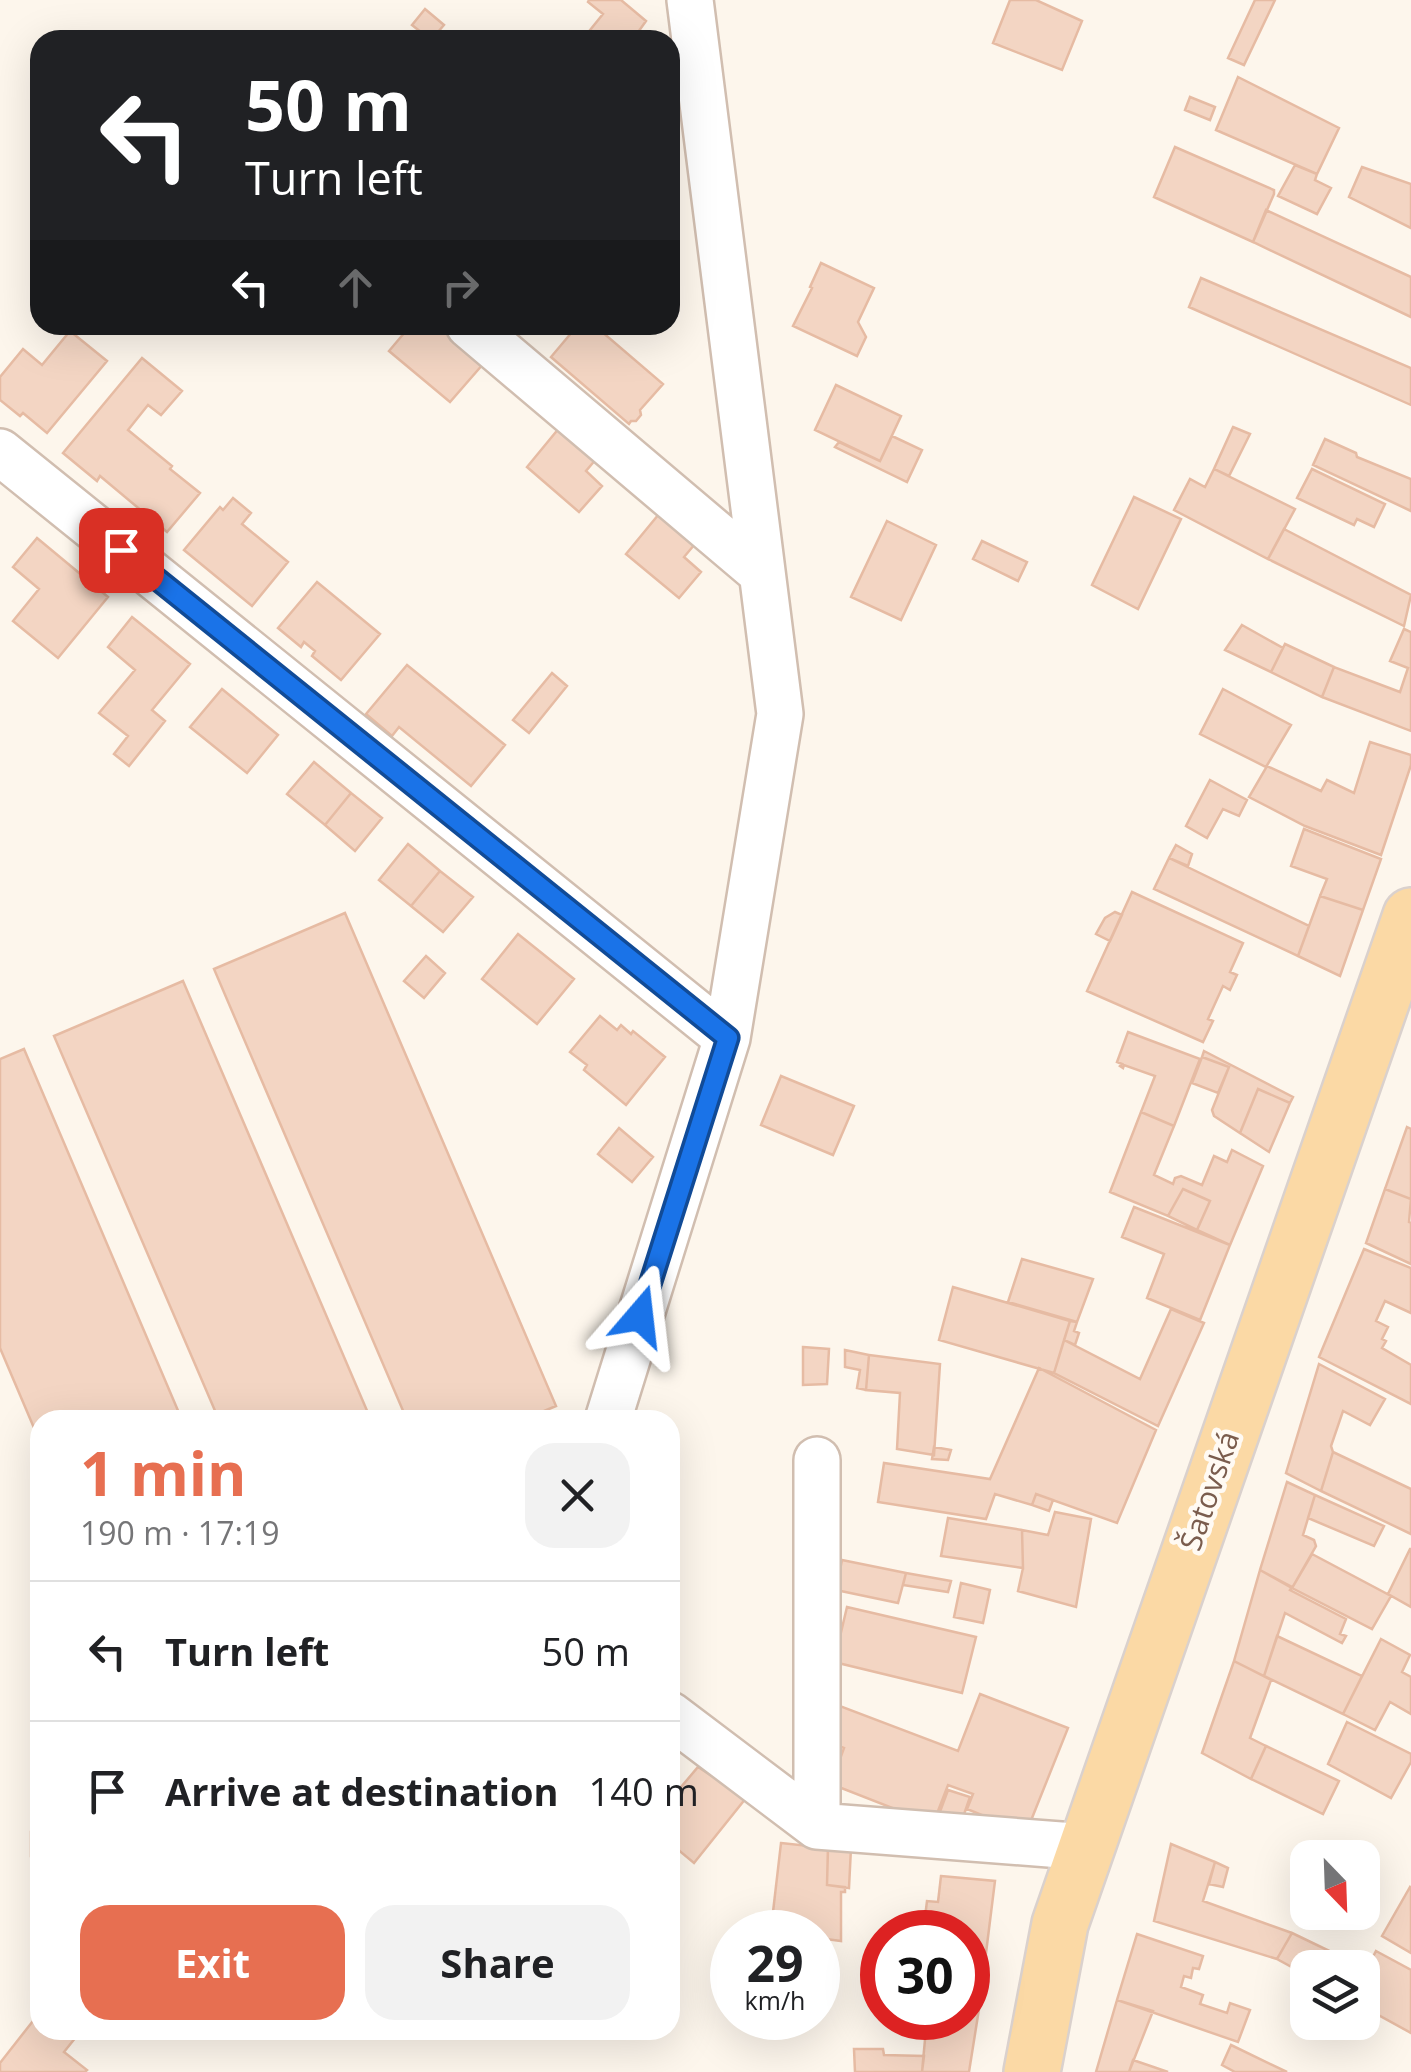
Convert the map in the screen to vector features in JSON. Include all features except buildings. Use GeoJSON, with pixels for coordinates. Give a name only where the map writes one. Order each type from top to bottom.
{"type":"FeatureCollection","features":[{"type":"Feature","properties":{"kind":"main road","name":"Šatovská"},"geometry":{"type":"LineString","coordinates":[[1032,2072],[1060,1924],[1398,994],[1411,916]]}},
{"type":"Feature","properties":{"kind":"street"},"geometry":{"type":"LineString","coordinates":[[611,1410],[728,1038],[780,714],[690,0]]}},
{"type":"Feature","properties":{"kind":"street"},"geometry":{"type":"LineString","coordinates":[[481,335],[762,573]]}},
{"type":"Feature","properties":{"kind":"street"},"geometry":{"type":"LineString","coordinates":[[0,452],[728,1038]]}},
{"type":"Feature","properties":{"kind":"street"},"geometry":{"type":"LineString","coordinates":[[817,1826],[818,1460]]}},
{"type":"Feature","properties":{"kind":"street"},"geometry":{"type":"LineString","coordinates":[[680,1723],[817,1826],[1087,1846]]}},
{"type":"Feature","properties":{"kind":"route"},"geometry":{"type":"LineString","coordinates":[[121,550],[728,1038],[640,1316]]}}]}
